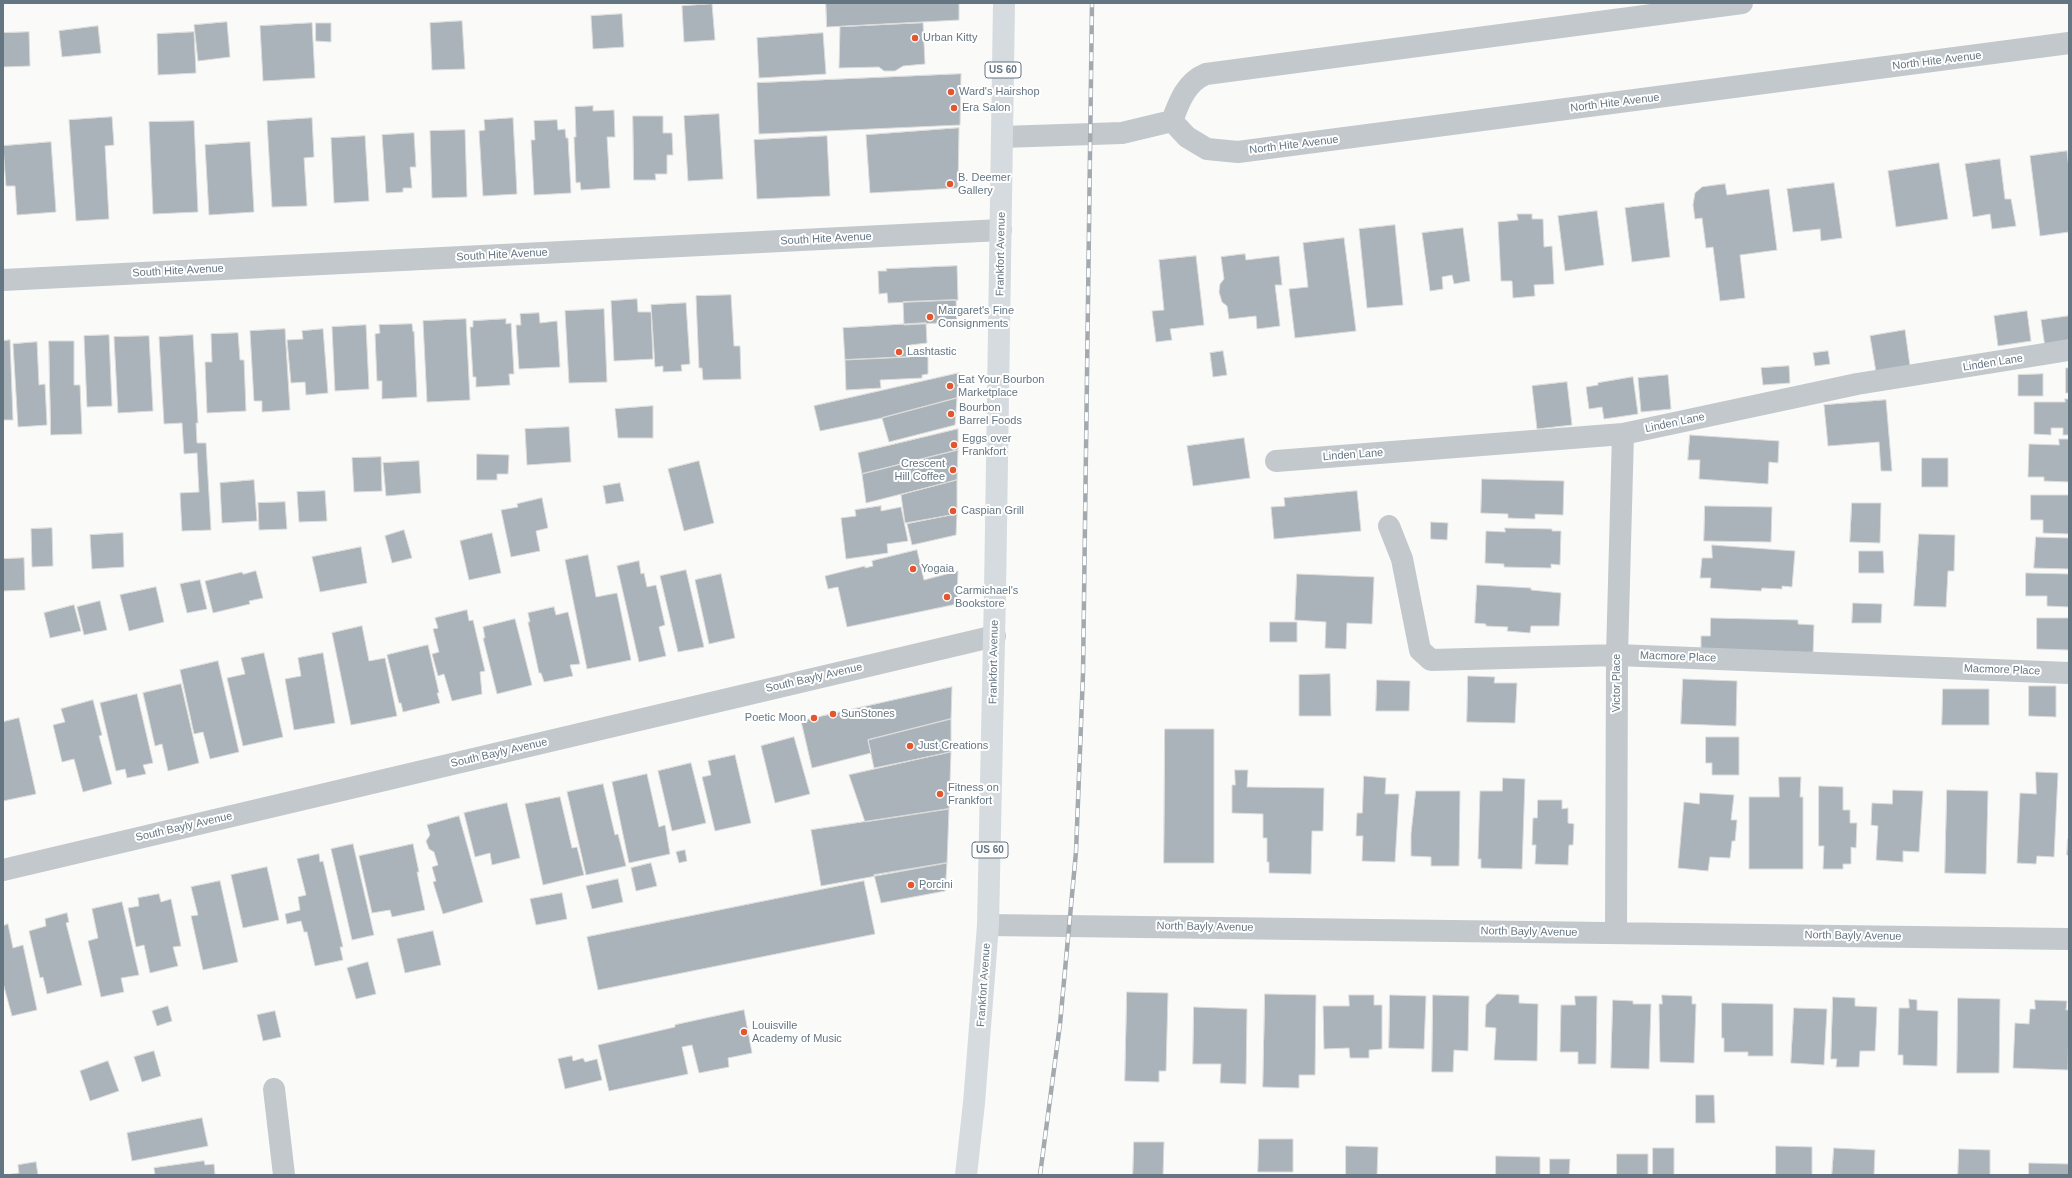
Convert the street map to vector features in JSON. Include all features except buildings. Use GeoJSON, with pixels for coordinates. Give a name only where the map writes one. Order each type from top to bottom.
{"type":"FeatureCollection","features":[{"type":"Feature","properties":{"kind":"main road","name":"Frankfort Avenue"},"geometry":{"type":"LineString","coordinates":[[966,1175],[974,1103],[988,924],[995,636],[1004,3]]}},
{"type":"Feature","properties":{"kind":"street"},"geometry":{"type":"LineString","coordinates":[[1002,137],[1122,133],[1172,121],[1182,96],[1195,78],[1206,74],[1742,3]]}},
{"type":"Feature","properties":{"kind":"street","name":"North Hite Avenue"},"geometry":{"type":"LineString","coordinates":[[1172,121],[1186,137],[1207,149],[1238,152],[2069,43]]}},
{"type":"Feature","properties":{"kind":"street","name":"South Hite Avenue"},"geometry":{"type":"LineString","coordinates":[[3,280],[1001,230]]}},
{"type":"Feature","properties":{"kind":"street","name":"Linden Lane"},"geometry":{"type":"LineString","coordinates":[[1276,461],[1623,434],[1857,384],[2069,350]]}},
{"type":"Feature","properties":{"kind":"street","name":"Victor Place"},"geometry":{"type":"LineString","coordinates":[[1616,933],[1618,654],[1623,434]]}},
{"type":"Feature","properties":{"kind":"street","name":"Macmore Place"},"geometry":{"type":"LineString","coordinates":[[1389,526],[1402,559],[1420,650],[1431,660],[1618,654],[2069,673]]}},
{"type":"Feature","properties":{"kind":"street","name":"South Bayly Avenue"},"geometry":{"type":"LineString","coordinates":[[3,870],[995,636]]}},
{"type":"Feature","properties":{"kind":"street","name":"North Bayly Avenue"},"geometry":{"type":"LineString","coordinates":[[988,924],[2069,939]]}},
{"type":"Feature","properties":{"kind":"street"},"geometry":{"type":"LineString","coordinates":[[274,1089],[284,1175]]}},
{"type":"Feature","properties":{"kind":"railway"},"geometry":{"type":"LineString","coordinates":[[1040,1175],[1060,1024],[1076,852],[1083,674],[1092,3]]}},
{"type":"Feature","properties":{"kind":"place","name":"Urban Kitty"},"geometry":{"type":"Point","coordinates":[915,38]}},
{"type":"Feature","properties":{"kind":"place","name":"Ward's Hairshop"},"geometry":{"type":"Point","coordinates":[951,92]}},
{"type":"Feature","properties":{"kind":"place","name":"Era Salon"},"geometry":{"type":"Point","coordinates":[954,108]}},
{"type":"Feature","properties":{"kind":"place","name":"B. Deemer Gallery"},"geometry":{"type":"Point","coordinates":[950,184]}},
{"type":"Feature","properties":{"kind":"place","name":"Margaret's Fine Consignments"},"geometry":{"type":"Point","coordinates":[930,317]}},
{"type":"Feature","properties":{"kind":"place","name":"Lashtastic"},"geometry":{"type":"Point","coordinates":[899,352]}},
{"type":"Feature","properties":{"kind":"place","name":"Eat Your Bourbon Marketplace"},"geometry":{"type":"Point","coordinates":[950,386]}},
{"type":"Feature","properties":{"kind":"place","name":"Bourbon Barrel Foods"},"geometry":{"type":"Point","coordinates":[951,414]}},
{"type":"Feature","properties":{"kind":"place","name":"Eggs over Frankfort"},"geometry":{"type":"Point","coordinates":[954,445]}},
{"type":"Feature","properties":{"kind":"place","name":"Crescent Hill Coffee"},"geometry":{"type":"Point","coordinates":[953,470]}},
{"type":"Feature","properties":{"kind":"place","name":"Caspian Grill"},"geometry":{"type":"Point","coordinates":[953,511]}},
{"type":"Feature","properties":{"kind":"place","name":"Yogaia"},"geometry":{"type":"Point","coordinates":[913,569]}},
{"type":"Feature","properties":{"kind":"place","name":"Carmichael's Bookstore"},"geometry":{"type":"Point","coordinates":[947,597]}},
{"type":"Feature","properties":{"kind":"place","name":"SunStones"},"geometry":{"type":"Point","coordinates":[833,714]}},
{"type":"Feature","properties":{"kind":"place","name":"Poetic Moon"},"geometry":{"type":"Point","coordinates":[814,718]}},
{"type":"Feature","properties":{"kind":"place","name":"Just Creations"},"geometry":{"type":"Point","coordinates":[910,746]}},
{"type":"Feature","properties":{"kind":"place","name":"Fitness on Frankfort"},"geometry":{"type":"Point","coordinates":[940,794]}},
{"type":"Feature","properties":{"kind":"place","name":"Porcini"},"geometry":{"type":"Point","coordinates":[911,885]}},
{"type":"Feature","properties":{"kind":"place","name":"Louisville Academy of Music"},"geometry":{"type":"Point","coordinates":[744,1032]}}]}
